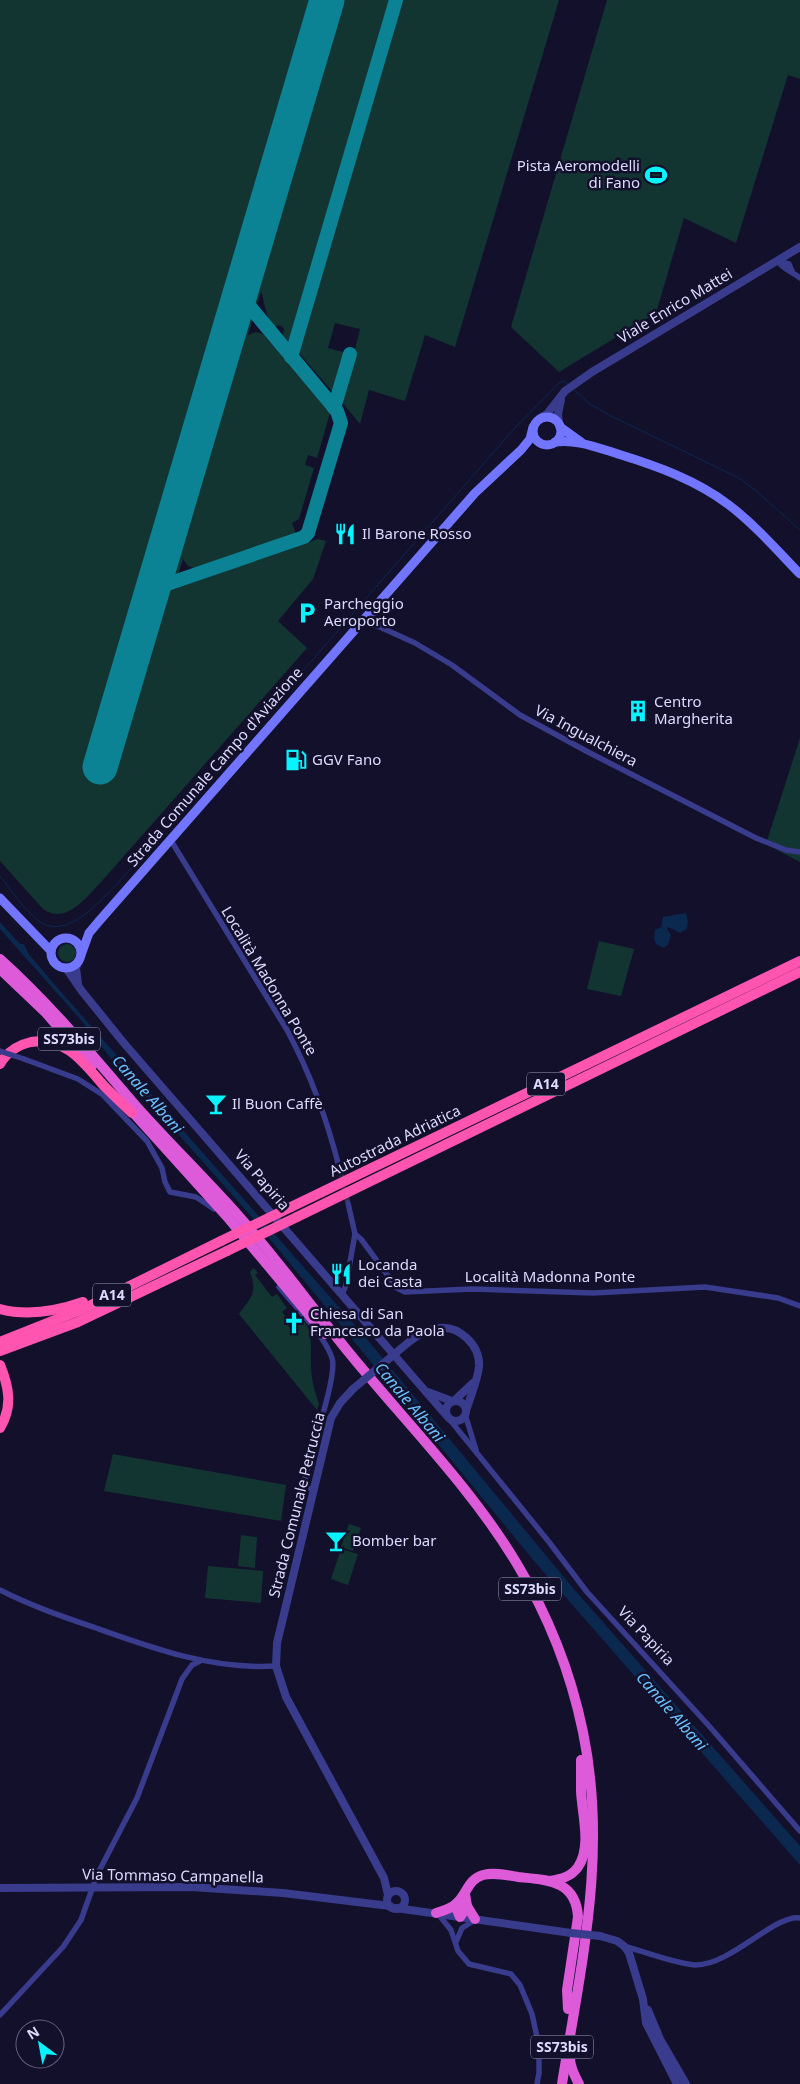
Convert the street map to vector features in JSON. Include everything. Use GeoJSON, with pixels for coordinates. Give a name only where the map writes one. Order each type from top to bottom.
{"type":"FeatureCollection","features":[{"type":"Feature","properties":{"kind":"highway","name":"SS73bis"},"geometry":{"type":"LineString","coordinates":[[0,959],[60,1017],[138,1108],[237,1213],[276,1260],[367,1376],[462,1487],[517,1564],[548,1626],[561,1657],[582,1728],[591,1782],[595,1831],[592,1890],[571,2010],[555,2084]]}},
{"type":"Feature","properties":{"kind":"highway","name":"Autostrada Adriatica"},"geometry":{"type":"LineString","coordinates":[[0,1342],[83,1309],[800,961]]}},
{"type":"Feature","properties":{"kind":"highway","name":"SS73bis"},"geometry":{"type":"LineString","coordinates":[[0,969],[46,1013],[132,1113],[235,1226],[490,1534],[529,1599],[549,1643],[566,1692],[581,1760],[589,1831],[588,1862],[562,2084]]}},
{"type":"Feature","properties":{"kind":"highway","name":"Autostrada Adriatica"},"geometry":{"type":"LineString","coordinates":[[0,1351],[78,1322],[800,972]]}},
{"type":"Feature","properties":{"kind":"highway"},"geometry":{"type":"LineString","coordinates":[[0,1064],[8,1054],[23,1044],[44,1041],[59,1045],[80,1058],[110,1092],[132,1113]]}},
{"type":"Feature","properties":{"kind":"highway","name":"A14"},"geometry":{"type":"LineString","coordinates":[[0,1309],[23,1312],[66,1308],[151,1275]]}},
{"type":"Feature","properties":{"kind":"highway"},"geometry":{"type":"LineString","coordinates":[[0,1366],[8,1388],[9,1401],[7,1414],[0,1428]]}},
{"type":"Feature","properties":{"kind":"highway"},"geometry":{"type":"LineString","coordinates":[[550,1881],[571,1874],[582,1860],[584,1832],[581,1760]]}},
{"type":"Feature","properties":{"kind":"highway"},"geometry":{"type":"LineString","coordinates":[[460,1917],[465,1894],[474,1879],[482,1875],[493,1874],[550,1881],[568,1890],[573,1896],[577,1906],[578,1917],[567,1990],[574,2032],[570,2060],[579,2084]]}},
{"type":"Feature","properties":{"kind":"highway"},"geometry":{"type":"LineString","coordinates":[[432,1912],[462,1905]]}},
{"type":"Feature","properties":{"kind":"highway"},"geometry":{"type":"LineString","coordinates":[[462,1905],[475,1919]]}},
{"type":"Feature","properties":{"kind":"main road"},"geometry":{"type":"LineString","coordinates":[[362,621],[475,493],[521,450],[530,439],[536,421],[552,417],[584,444]]}},
{"type":"Feature","properties":{"kind":"main road"},"geometry":{"type":"LineString","coordinates":[[555,442],[559,437],[560,425]]}},
{"type":"Feature","properties":{"kind":"main road"},"geometry":{"type":"LineString","coordinates":[[533,427],[534,437],[540,443]]}},
{"type":"Feature","properties":{"kind":"main road"},"geometry":{"type":"LineString","coordinates":[[521,450],[540,443],[549,444],[563,441],[584,444],[645,462],[702,488],[728,504],[747,520],[800,574]]}},
{"type":"Feature","properties":{"kind":"main road","name":"Strada Comunale Campo d'Aviazione"},"geometry":{"type":"LineString","coordinates":[[80,957],[89,933],[362,621]]}},
{"type":"Feature","properties":{"kind":"main road"},"geometry":{"type":"LineString","coordinates":[[0,898],[31,931],[44,941],[51,951],[55,962],[66,968],[72,966],[80,957],[78,943],[67,938]]}},
{"type":"Feature","properties":{"kind":"main road"},"geometry":{"type":"LineString","coordinates":[[31,931],[57,941],[67,938],[77,939],[89,933]]}},
{"type":"Feature","properties":{"kind":"main road"},"geometry":{"type":"LineString","coordinates":[[51,951],[57,941]]}},
{"type":"Feature","properties":{"kind":"street","name":"Viale Enrico Mattei"},"geometry":{"type":"LineString","coordinates":[[542,418],[565,391],[579,381],[768,267],[781,264],[800,247]]}},
{"type":"Feature","properties":{"kind":"street"},"geometry":{"type":"LineString","coordinates":[[790,254],[789,264],[792,271]]}},
{"type":"Feature","properties":{"kind":"street"},"geometry":{"type":"LineString","coordinates":[[781,264],[789,264]]}},
{"type":"Feature","properties":{"kind":"street"},"geometry":{"type":"LineString","coordinates":[[781,264],[800,278]]}},
{"type":"Feature","properties":{"kind":"street"},"geometry":{"type":"LineString","coordinates":[[560,425],[559,403],[565,391]]}},
{"type":"Feature","properties":{"kind":"street"},"geometry":{"type":"LineString","coordinates":[[372,609],[374,617],[382,628]]}},
{"type":"Feature","properties":{"kind":"street","name":"Via Ingualchiera"},"geometry":{"type":"LineString","coordinates":[[362,621],[415,643],[452,665],[520,715],[694,807],[756,838],[786,850],[800,852]]}},
{"type":"Feature","properties":{"kind":"street","name":"Località Madonna Ponte"},"geometry":{"type":"LineString","coordinates":[[170,839],[287,1030],[304,1062],[324,1112],[340,1171]]}},
{"type":"Feature","properties":{"kind":"street"},"geometry":{"type":"LineString","coordinates":[[80,957],[76,968],[81,990]]}},
{"type":"Feature","properties":{"kind":"street","name":"Via Papiria"},"geometry":{"type":"LineString","coordinates":[[66,968],[81,990],[448,1417],[587,1592],[710,1726],[800,1831]]}},
{"type":"Feature","properties":{"kind":"street"},"geometry":{"type":"LineString","coordinates":[[0,1051],[78,1079],[103,1095],[147,1141],[162,1168],[165,1182],[170,1192],[196,1197],[212,1207],[324,1343],[332,1358],[333,1367],[305,1477],[306,1487],[313,1490]]}},
{"type":"Feature","properties":{"kind":"street","name":"Località Madonna Ponte"},"geometry":{"type":"LineString","coordinates":[[342,1295],[346,1285],[355,1234],[348,1203]]}},
{"type":"Feature","properties":{"kind":"street","name":"Località Madonna Ponte"},"geometry":{"type":"LineString","coordinates":[[355,1234],[361,1239],[397,1288],[405,1292],[472,1289],[593,1293],[705,1287],[778,1298],[800,1306]]}},
{"type":"Feature","properties":{"kind":"street","name":"Strada Comunale Petruccia"},"geometry":{"type":"LineString","coordinates":[[390,1902],[384,1878],[286,1697],[276,1666],[277,1643],[331,1418],[340,1403],[353,1389],[410,1341],[425,1332],[440,1328],[456,1330],[468,1338],[476,1351],[479,1366],[466,1412]]}},
{"type":"Feature","properties":{"kind":"street"},"geometry":{"type":"LineString","coordinates":[[466,1412],[461,1420],[448,1417],[446,1407],[465,1392],[475,1380]]}},
{"type":"Feature","properties":{"kind":"street","name":"Via Papiria"},"geometry":{"type":"LineString","coordinates":[[422,1388],[453,1401],[461,1402],[466,1412],[477,1454]]}},
{"type":"Feature","properties":{"kind":"street"},"geometry":{"type":"LineString","coordinates":[[0,1590],[43,1610],[126,1639],[200,1661],[236,1666],[276,1666]]}},
{"type":"Feature","properties":{"kind":"street"},"geometry":{"type":"LineString","coordinates":[[0,2015],[63,1947],[81,1920],[97,1875],[136,1798],[182,1679],[192,1665],[200,1661]]}},
{"type":"Feature","properties":{"kind":"street","name":"Strada Comunale Petruccia"},"geometry":{"type":"LineString","coordinates":[[384,1878],[401,1894]]}},
{"type":"Feature","properties":{"kind":"street","name":"Via Tommaso Campanella"},"geometry":{"type":"LineString","coordinates":[[0,1888],[191,1887],[233,1889],[375,1905],[390,1902],[403,1904],[401,1894],[394,1891],[390,1902]]}},
{"type":"Feature","properties":{"kind":"street"},"geometry":{"type":"LineString","coordinates":[[401,1894],[432,1912],[452,1930],[458,1951],[469,1964],[511,1974],[520,1985],[532,2014],[539,2046],[537,2084]]}},
{"type":"Feature","properties":{"kind":"street"},"geometry":{"type":"LineString","coordinates":[[390,1902],[460,1917],[600,1936],[617,1941],[624,1946],[688,1964],[704,1964],[723,1958],[786,1920],[795,1917],[800,1918]]}},
{"type":"Feature","properties":{"kind":"street"},"geometry":{"type":"LineString","coordinates":[[460,1917],[462,1928]]}},
{"type":"Feature","properties":{"kind":"street"},"geometry":{"type":"LineString","coordinates":[[452,1930],[454,1923],[460,1917]]}},
{"type":"Feature","properties":{"kind":"street"},"geometry":{"type":"LineString","coordinates":[[456,1942],[462,1928],[475,1919]]}},
{"type":"Feature","properties":{"kind":"street"},"geometry":{"type":"LineString","coordinates":[[624,1946],[633,1961],[643,1999],[646,2023],[677,2084]]}},
{"type":"Feature","properties":{"kind":"street"},"geometry":{"type":"LineString","coordinates":[[643,1999],[660,2039],[686,2084]]}},
{"type":"Feature","properties":{"kind":"green space"},"geometry":{"type":"Polygon","coordinates":[[[0,0],[559,0],[455,347],[425,335],[405,401],[369,390],[360,424],[342,402],[360,329],[335,323],[328,348],[350,354],[337,397],[286,340],[283,336],[284,328],[279,325],[274,327],[271,323],[261,291],[248,335],[256,332],[263,334],[330,413],[317,458],[308,455],[305,465],[314,468],[299,519],[292,523],[296,534],[197,569],[188,566],[183,559],[174,589],[318,539],[326,541],[313,579],[278,621],[307,648],[102,881],[83,901],[68,912],[60,914],[43,909],[0,861],[0,0]]]}},
{"type":"Feature","properties":{"kind":"green space","name":"Pista Aeromodelli di Fano"},"geometry":{"type":"Polygon","coordinates":[[[607,0],[800,0],[800,79],[788,75],[736,243],[684,218],[656,313],[559,372],[511,327],[607,0]]]}},
{"type":"Feature","properties":{"kind":"green space"},"geometry":{"type":"Polygon","coordinates":[[[800,738],[800,862],[766,844],[800,738]]]}},
{"type":"Feature","properties":{"kind":"green space"},"geometry":{"type":"Polygon","coordinates":[[[599,941],[634,949],[621,996],[587,989],[599,941]]]}},
{"type":"Feature","properties":{"kind":"green space"},"geometry":{"type":"Polygon","coordinates":[[[67,944],[73,947],[76,953],[73,959],[67,962],[61,959],[58,953],[61,947],[67,944]]]}},
{"type":"Feature","properties":{"kind":"green space"},"geometry":{"type":"Polygon","coordinates":[[[254,1268],[258,1273],[255,1275],[272,1297],[277,1294],[287,1308],[282,1312],[290,1322],[287,1324],[291,1329],[304,1321],[307,1326],[311,1342],[312,1376],[319,1404],[317,1410],[239,1314],[252,1295],[253,1285],[250,1272],[254,1268]]]}},
{"type":"Feature","properties":{"kind":"green space"},"geometry":{"type":"Polygon","coordinates":[[[113,1454],[286,1485],[281,1521],[104,1491],[113,1454]]]}},
{"type":"Feature","properties":{"kind":"green space"},"geometry":{"type":"Polygon","coordinates":[[[349,1524],[361,1528],[353,1551],[341,1547],[349,1524]]]}},
{"type":"Feature","properties":{"kind":"green space"},"geometry":{"type":"Polygon","coordinates":[[[241,1535],[257,1537],[255,1568],[238,1566],[241,1535]]]}},
{"type":"Feature","properties":{"kind":"green space"},"geometry":{"type":"Polygon","coordinates":[[[341,1549],[358,1554],[348,1585],[331,1579],[341,1549]]]}},
{"type":"Feature","properties":{"kind":"green space"},"geometry":{"type":"Polygon","coordinates":[[[208,1566],[263,1571],[261,1603],[205,1598],[208,1566]]]}},
{"type":"Feature","properties":{"kind":"water"},"geometry":{"type":"Polygon","coordinates":[[[686,913],[687,929],[680,933],[668,927],[667,929],[671,935],[668,945],[663,948],[656,944],[654,938],[655,930],[661,927],[663,917],[686,913]]]}},
{"type":"Feature","properties":{"kind":"water","name":"Canale Albani"},"geometry":{"type":"Polygon","coordinates":[[[0,922],[20,944],[24,944],[28,953],[54,984],[361,1332],[573,1588],[800,1846],[800,1865],[534,1561],[251,1216],[113,1061],[81,1020],[0,929],[0,922]]]}},
{"type":"Feature","properties":{"kind":"waterway"},"geometry":{"type":"LineString","coordinates":[[0,876],[28,911],[39,921],[49,926],[71,923],[92,909],[117,884],[512,431],[559,383],[563,381],[570,385]]}},
{"type":"Feature","properties":{"kind":"waterway"},"geometry":{"type":"LineString","coordinates":[[574,390],[590,404],[611,416],[737,477],[754,489],[800,530]]}},
{"type":"Feature","properties":{"kind":"taxiway"},"geometry":{"type":"LineString","coordinates":[[291,357],[396,0]]}},
{"type":"Feature","properties":{"kind":"taxiway"},"geometry":{"type":"LineString","coordinates":[[153,589],[304,537],[308,533],[341,423],[337,411],[240,295]]}},
{"type":"Feature","properties":{"kind":"taxiway"},"geometry":{"type":"LineString","coordinates":[[334,408],[350,354]]}},
{"type":"Feature","properties":{"kind":"runway"},"geometry":{"type":"LineString","coordinates":[[100,767],[327,0]]}},
{"type":"Feature","properties":{"kind":"tunnel"},"geometry":{"type":"LineString","coordinates":[[340,1171],[348,1203]]}},
{"type":"Feature","properties":{"kind":"place","name":"Pista Aeromodelli di Fano"},"geometry":{"type":"Point","coordinates":[656,175]}},
{"type":"Feature","properties":{"kind":"place","name":"Il Barone Rosso"},"geometry":{"type":"Point","coordinates":[345,534]}},
{"type":"Feature","properties":{"kind":"place","name":"Parcheggio Aeroporto"},"geometry":{"type":"Point","coordinates":[307,613]}},
{"type":"Feature","properties":{"kind":"place","name":"Centro Margherita"},"geometry":{"type":"Point","coordinates":[638,711]}},
{"type":"Feature","properties":{"kind":"place","name":"GGV Fano"},"geometry":{"type":"Point","coordinates":[296,760]}},
{"type":"Feature","properties":{"kind":"place","name":"Il Buon Caffè"},"geometry":{"type":"Point","coordinates":[216,1104]}},
{"type":"Feature","properties":{"kind":"place","name":"Locanda dei Casta"},"geometry":{"type":"Point","coordinates":[341,1274]}},
{"type":"Feature","properties":{"kind":"place","name":"Chiesa di San Francesco da Paola"},"geometry":{"type":"Point","coordinates":[294,1323]}},
{"type":"Feature","properties":{"kind":"place","name":"Bomber bar"},"geometry":{"type":"Point","coordinates":[336,1541]}}]}
